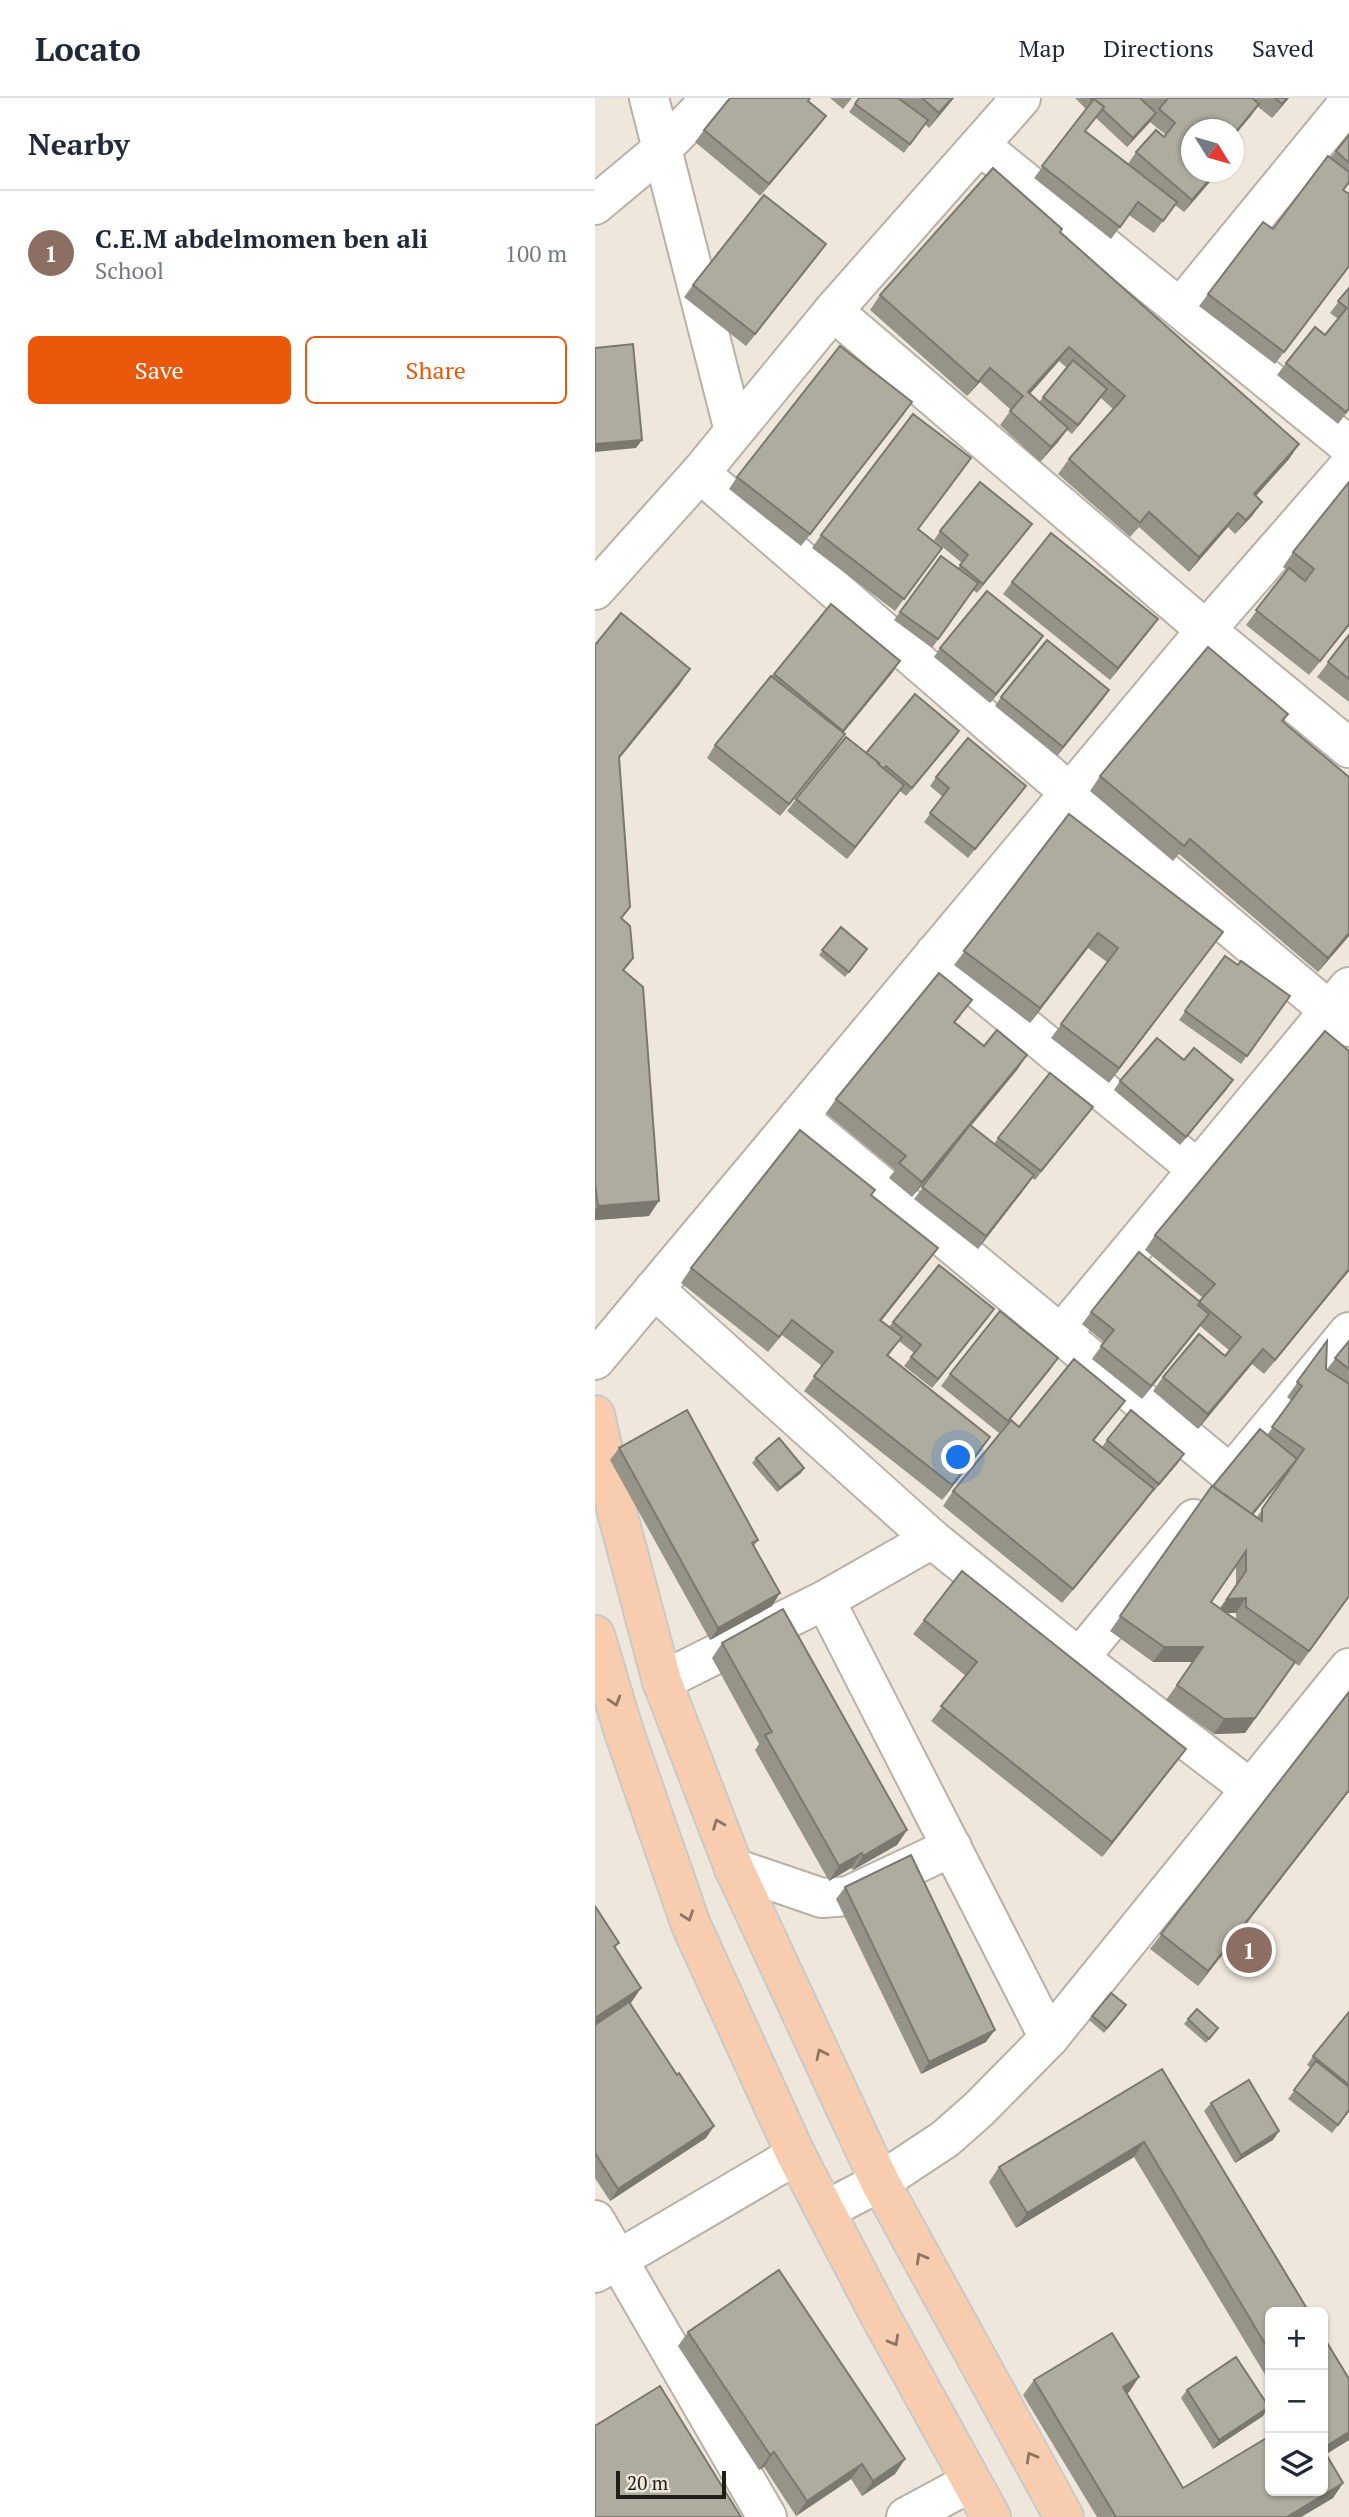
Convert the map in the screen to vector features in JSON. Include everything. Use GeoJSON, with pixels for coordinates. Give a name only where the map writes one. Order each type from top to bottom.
{"type":"FeatureCollection","features":[{"type":"Feature","properties":{"kind":"main road"},"geometry":{"type":"LineString","coordinates":[[595,1415],[617,1512],[662,1681],[734,1868],[880,2182],[1063,2517]]}},
{"type":"Feature","properties":{"kind":"main road"},"geometry":{"type":"LineString","coordinates":[[595,1635],[624,1732],[691,1925],[796,2155],[878,2312],[991,2517]]}},
{"type":"Feature","properties":{"kind":"street"},"geometry":{"type":"LineString","coordinates":[[649,98],[734,431]]}},
{"type":"Feature","properties":{"kind":"street"},"geometry":{"type":"LineString","coordinates":[[595,205],[662,149],[712,98]]}},
{"type":"Feature","properties":{"kind":"street"},"geometry":{"type":"LineString","coordinates":[[595,590],[700,473],[834,311],[1021,98]]}},
{"type":"Feature","properties":{"kind":"street"},"geometry":{"type":"LineString","coordinates":[[1180,308],[1349,102]]}},
{"type":"Feature","properties":{"kind":"street"},"geometry":{"type":"LineString","coordinates":[[981,146],[1349,446]]}},
{"type":"Feature","properties":{"kind":"street"},"geometry":{"type":"LineString","coordinates":[[834,311],[1206,630],[1349,748]]}},
{"type":"Feature","properties":{"kind":"street"},"geometry":{"type":"LineString","coordinates":[[595,1360],[1069,792],[1349,466]]}},
{"type":"Feature","properties":{"kind":"street"},"geometry":{"type":"LineString","coordinates":[[700,473],[1069,792],[1342,1008],[1197,1169],[1061,1334]]}},
{"type":"Feature","properties":{"kind":"street"},"geometry":{"type":"LineString","coordinates":[[935,953],[1197,1169]]}},
{"type":"Feature","properties":{"kind":"street"},"geometry":{"type":"LineString","coordinates":[[798,1116],[1230,1475]]}},
{"type":"Feature","properties":{"kind":"street"},"geometry":{"type":"LineString","coordinates":[[654,1290],[932,1539],[1079,1658],[1252,1790]]}},
{"type":"Feature","properties":{"kind":"street"},"geometry":{"type":"LineString","coordinates":[[1079,1658],[1349,1332]]}},
{"type":"Feature","properties":{"kind":"street"},"geometry":{"type":"LineString","coordinates":[[662,1681],[825,1600],[932,1539]]}},
{"type":"Feature","properties":{"kind":"street"},"geometry":{"type":"LineString","coordinates":[[825,1600],[1049,2038]]}},
{"type":"Feature","properties":{"kind":"street"},"geometry":{"type":"LineString","coordinates":[[826,2210],[880,2182],[945,2139],[979,2109],[1049,2038],[1349,1668]]}},
{"type":"Feature","properties":{"kind":"street"},"geometry":{"type":"LineString","coordinates":[[734,1868],[822,1898],[834,1898],[848,1896],[952,1847]]}},
{"type":"Feature","properties":{"kind":"street"},"geometry":{"type":"LineString","coordinates":[[607,2266],[796,2155]]}},
{"type":"Feature","properties":{"kind":"street"},"geometry":{"type":"LineString","coordinates":[[595,2220],[607,2266],[768,2517]]}},
{"type":"Feature","properties":{"kind":"street"},"geometry":{"type":"LineString","coordinates":[[906,2517],[971,2482]]}},
{"type":"Feature","properties":{"kind":"building"},"geometry":{"type":"Polygon","coordinates":[[[730,98],[810,98],[808,101],[826,116],[769,184],[704,130],[730,98]]]}},
{"type":"Feature","properties":{"kind":"building"},"geometry":{"type":"Polygon","coordinates":[[[859,98],[898,98],[928,120],[910,144],[855,104],[859,98]]]}},
{"type":"Feature","properties":{"kind":"building"},"geometry":{"type":"Polygon","coordinates":[[[922,98],[952,98],[939,113],[922,98]]]}},
{"type":"Feature","properties":{"kind":"building"},"geometry":{"type":"Polygon","coordinates":[[[1090,98],[1140,98],[1156,113],[1133,138],[1102,109],[1104,107],[1090,98]]]}},
{"type":"Feature","properties":{"kind":"building"},"geometry":{"type":"Polygon","coordinates":[[[1168,98],[1252,98],[1259,104],[1244,122],[1244,119],[1181,119],[1181,182],[1207,182],[1192,200],[1136,152],[1156,130],[1164,137],[1175,123],[1159,109],[1168,98]]]}},
{"type":"Feature","properties":{"kind":"building"},"geometry":{"type":"Polygon","coordinates":[[[1275,98],[1287,98],[1282,104],[1275,98]]]}},
{"type":"Feature","properties":{"kind":"building"},"geometry":{"type":"Polygon","coordinates":[[[1094,99],[1104,107],[1085,131],[1177,202],[1163,221],[1138,202],[1120,227],[1042,166],[1094,99]]]}},
{"type":"Feature","properties":{"kind":"building"},"geometry":{"type":"Polygon","coordinates":[[[1349,135],[1349,163],[1336,151],[1349,135]]]}},
{"type":"Feature","properties":{"kind":"building"},"geometry":{"type":"Polygon","coordinates":[[[1328,156],[1349,172],[1349,182],[1343,190],[1349,194],[1349,266],[1284,352],[1208,294],[1263,222],[1273,229],[1328,156]]]}},
{"type":"Feature","properties":{"kind":"building"},"geometry":{"type":"Polygon","coordinates":[[[993,168],[1062,229],[1060,232],[1299,444],[1254,494],[1262,502],[1246,520],[1238,513],[1199,557],[1149,512],[1140,523],[1069,459],[1125,396],[1069,347],[1028,392],[1068,428],[1051,447],[1010,411],[1023,396],[990,368],[978,382],[880,295],[993,168]]]}},
{"type":"Feature","properties":{"kind":"building"},"geometry":{"type":"Polygon","coordinates":[[[764,195],[826,244],[755,334],[693,285],[764,195]]]}},
{"type":"Feature","properties":{"kind":"building"},"geometry":{"type":"Polygon","coordinates":[[[1349,288],[1349,408],[1346,412],[1286,363],[1315,327],[1325,335],[1347,308],[1338,301],[1349,288]]]}},
{"type":"Feature","properties":{"kind":"building"},"geometry":{"type":"Polygon","coordinates":[[[633,344],[642,440],[595,444],[595,348],[633,344]]]}},
{"type":"Feature","properties":{"kind":"building"},"geometry":{"type":"Polygon","coordinates":[[[840,346],[912,402],[810,534],[737,477],[840,346]]]}},
{"type":"Feature","properties":{"kind":"building"},"geometry":{"type":"Polygon","coordinates":[[[1073,360],[1107,389],[1078,425],[1043,397],[1073,360]]]}},
{"type":"Feature","properties":{"kind":"building"},"geometry":{"type":"Polygon","coordinates":[[[913,414],[971,458],[918,529],[942,548],[904,599],[821,535],[913,414]]]}},
{"type":"Feature","properties":{"kind":"building"},"geometry":{"type":"Polygon","coordinates":[[[980,482],[1032,524],[983,584],[960,565],[968,555],[940,531],[980,482]]]}},
{"type":"Feature","properties":{"kind":"building"},"geometry":{"type":"Polygon","coordinates":[[[1349,482],[1349,624],[1320,661],[1256,610],[1289,568],[1305,581],[1314,569],[1293,552],[1349,482]]]}},
{"type":"Feature","properties":{"kind":"building"},"geometry":{"type":"Polygon","coordinates":[[[1051,533],[1158,619],[1118,668],[1012,582],[1051,533]]]}},
{"type":"Feature","properties":{"kind":"building"},"geometry":{"type":"Polygon","coordinates":[[[941,556],[978,583],[938,639],[900,612],[941,556]]]}},
{"type":"Feature","properties":{"kind":"building"},"geometry":{"type":"Polygon","coordinates":[[[987,591],[1043,636],[996,694],[940,648],[987,591]]]}},
{"type":"Feature","properties":{"kind":"building"},"geometry":{"type":"Polygon","coordinates":[[[831,604],[900,661],[843,731],[774,674],[831,604]]]}},
{"type":"Feature","properties":{"kind":"building"},"geometry":{"type":"Polygon","coordinates":[[[621,613],[690,669],[619,757],[630,907],[621,918],[630,926],[633,958],[623,970],[643,987],[659,1201],[598,1206],[595,1184],[595,645],[621,613]]]}},
{"type":"Feature","properties":{"kind":"building"},"geometry":{"type":"Polygon","coordinates":[[[1349,635],[1349,679],[1328,662],[1349,635]]]}},
{"type":"Feature","properties":{"kind":"building"},"geometry":{"type":"Polygon","coordinates":[[[1047,640],[1109,690],[1063,747],[1001,697],[1047,640]]]}},
{"type":"Feature","properties":{"kind":"building"},"geometry":{"type":"Polygon","coordinates":[[[1208,647],[1288,714],[1282,721],[1349,777],[1349,933],[1328,958],[1190,839],[1184,846],[1100,776],[1208,647]]]}},
{"type":"Feature","properties":{"kind":"building"},"geometry":{"type":"Polygon","coordinates":[[[771,676],[845,734],[789,804],[715,745],[771,676]]]}},
{"type":"Feature","properties":{"kind":"building"},"geometry":{"type":"Polygon","coordinates":[[[915,694],[959,731],[912,788],[886,766],[883,769],[866,753],[915,694]]]}},
{"type":"Feature","properties":{"kind":"building"},"geometry":{"type":"Polygon","coordinates":[[[846,737],[904,785],[855,847],[796,799],[846,737]]]}},
{"type":"Feature","properties":{"kind":"building"},"geometry":{"type":"Polygon","coordinates":[[[968,738],[1026,786],[975,849],[930,813],[949,788],[936,777],[968,738]]]}},
{"type":"Feature","properties":{"kind":"building"},"geometry":{"type":"Polygon","coordinates":[[[1069,814],[1223,932],[1119,1068],[1061,1024],[1118,948],[1098,933],[1040,1008],[964,951],[1069,814]]]}},
{"type":"Feature","properties":{"kind":"building"},"geometry":{"type":"Polygon","coordinates":[[[841,927],[867,949],[849,972],[822,950],[841,927]]]}},
{"type":"Feature","properties":{"kind":"building"},"geometry":{"type":"Polygon","coordinates":[[[1225,956],[1238,965],[1241,961],[1290,996],[1247,1056],[1185,1011],[1225,956]]]}},
{"type":"Feature","properties":{"kind":"building"},"geometry":{"type":"Polygon","coordinates":[[[939,973],[972,1000],[954,1022],[984,1046],[997,1030],[1027,1055],[922,1182],[899,1163],[906,1156],[836,1099],[939,973]]]}},
{"type":"Feature","properties":{"kind":"building"},"geometry":{"type":"Polygon","coordinates":[[[1325,1031],[1349,1051],[1349,1269],[1275,1360],[1263,1349],[1208,1414],[1163,1377],[1199,1334],[1225,1356],[1241,1337],[1199,1302],[1215,1284],[1155,1235],[1325,1031]]]}},
{"type":"Feature","properties":{"kind":"building"},"geometry":{"type":"Polygon","coordinates":[[[1157,1038],[1184,1060],[1194,1048],[1233,1080],[1186,1137],[1120,1081],[1157,1038]]]}},
{"type":"Feature","properties":{"kind":"building"},"geometry":{"type":"Polygon","coordinates":[[[1050,1073],[1093,1107],[1041,1171],[998,1138],[1050,1073]]]}},
{"type":"Feature","properties":{"kind":"building"},"geometry":{"type":"Polygon","coordinates":[[[970,1125],[1034,1175],[986,1236],[922,1187],[970,1125]]]}},
{"type":"Feature","properties":{"kind":"building"},"geometry":{"type":"Polygon","coordinates":[[[800,1130],[875,1190],[871,1195],[938,1248],[880,1320],[902,1337],[887,1355],[990,1437],[952,1485],[814,1376],[833,1352],[792,1320],[779,1337],[691,1268],[800,1130]]]}},
{"type":"Feature","properties":{"kind":"building"},"geometry":{"type":"Polygon","coordinates":[[[1139,1252],[1200,1302],[1198,1305],[1209,1314],[1151,1386],[1101,1346],[1114,1330],[1091,1312],[1139,1252]]]}},
{"type":"Feature","properties":{"kind":"building"},"geometry":{"type":"Polygon","coordinates":[[[939,1265],[994,1309],[938,1379],[911,1357],[921,1345],[893,1322],[939,1265]]]}},
{"type":"Feature","properties":{"kind":"building"},"geometry":{"type":"Polygon","coordinates":[[[1000,1311],[1058,1358],[1008,1421],[950,1374],[1000,1311]]]}},
{"type":"Feature","properties":{"kind":"building"},"geometry":{"type":"Polygon","coordinates":[[[1327,1341],[1326,1369],[1349,1384],[1349,1596],[1309,1651],[1246,1607],[1246,1598],[1227,1599],[1246,1571],[1246,1551],[1211,1602],[1295,1662],[1255,1718],[1224,1719],[1177,1685],[1203,1647],[1164,1647],[1120,1616],[1212,1486],[1262,1521],[1262,1509],[1304,1449],[1272,1427],[1302,1386],[1297,1382],[1327,1341]]]}},
{"type":"Feature","properties":{"kind":"building"},"geometry":{"type":"Polygon","coordinates":[[[1349,1341],[1349,1369],[1335,1358],[1349,1341]]]}},
{"type":"Feature","properties":{"kind":"building"},"geometry":{"type":"Polygon","coordinates":[[[1074,1359],[1125,1401],[1093,1440],[1154,1489],[1073,1589],[953,1491],[1011,1420],[1019,1427],[1074,1359]]]}},
{"type":"Feature","properties":{"kind":"building"},"geometry":{"type":"Polygon","coordinates":[[[687,1410],[758,1540],[752,1543],[780,1593],[718,1628],[619,1448],[687,1410]]]}},
{"type":"Feature","properties":{"kind":"building"},"geometry":{"type":"Polygon","coordinates":[[[1131,1410],[1184,1454],[1159,1484],[1107,1440],[1131,1410]]]}},
{"type":"Feature","properties":{"kind":"building"},"geometry":{"type":"Polygon","coordinates":[[[1260,1429],[1297,1459],[1252,1514],[1213,1486],[1260,1429]]]}},
{"type":"Feature","properties":{"kind":"building"},"geometry":{"type":"Polygon","coordinates":[[[779,1438],[804,1468],[780,1488],[756,1458],[779,1438]]]}},
{"type":"Feature","properties":{"kind":"building"},"geometry":{"type":"Polygon","coordinates":[[[962,1571],[1186,1749],[1112,1842],[941,1706],[977,1662],[924,1620],[962,1571]]]}},
{"type":"Feature","properties":{"kind":"building"},"geometry":{"type":"Polygon","coordinates":[[[783,1609],[907,1830],[863,1856],[862,1853],[839,1866],[765,1735],[772,1732],[722,1643],[783,1609]]]}},
{"type":"Feature","properties":{"kind":"building"},"geometry":{"type":"Polygon","coordinates":[[[1349,1692],[1349,1790],[1208,1971],[1161,1934],[1349,1692]]]}},
{"type":"Feature","properties":{"kind":"building"},"geometry":{"type":"Polygon","coordinates":[[[911,1855],[995,2030],[929,2062],[845,1887],[911,1855]]]}},
{"type":"Feature","properties":{"kind":"building"},"geometry":{"type":"Polygon","coordinates":[[[595,1906],[619,1943],[614,1946],[641,1988],[595,2018],[595,1906]]]}},
{"type":"Feature","properties":{"kind":"building"},"geometry":{"type":"Polygon","coordinates":[[[1111,1993],[1126,2005],[1107,2028],[1092,2016],[1111,1993]]]}},
{"type":"Feature","properties":{"kind":"building"},"geometry":{"type":"Polygon","coordinates":[[[629,2002],[714,2126],[618,2189],[595,2153],[595,2025],[629,2002]]]}},
{"type":"Feature","properties":{"kind":"building"},"geometry":{"type":"Polygon","coordinates":[[[1197,2009],[1218,2028],[1209,2039],[1188,2019],[1197,2009]]]}},
{"type":"Feature","properties":{"kind":"building"},"geometry":{"type":"Polygon","coordinates":[[[1349,2012],[1349,2085],[1313,2056],[1349,2012]]]}},
{"type":"Feature","properties":{"kind":"building"},"geometry":{"type":"Polygon","coordinates":[[[1316,2061],[1349,2087],[1349,2110],[1338,2125],[1294,2090],[1316,2061]]]}},
{"type":"Feature","properties":{"kind":"building"},"geometry":{"type":"Polygon","coordinates":[[[1162,2069],[1306,2307],[1265,2307],[1265,2344],[1144,2142],[1027,2213],[999,2167],[1162,2069]]]}},
{"type":"Feature","properties":{"kind":"building"},"geometry":{"type":"Polygon","coordinates":[[[1249,2080],[1279,2131],[1241,2155],[1211,2103],[1249,2080]]]}},
{"type":"Feature","properties":{"kind":"building"},"geometry":{"type":"Polygon","coordinates":[[[779,2270],[905,2459],[873,2481],[862,2464],[807,2501],[774,2452],[770,2455],[688,2332],[779,2270]]]}},
{"type":"Feature","properties":{"kind":"building"},"geometry":{"type":"Polygon","coordinates":[[[1112,2333],[1139,2377],[1123,2387],[1183,2488],[1265,2439],[1265,2496],[1322,2496],[1287,2517],[1116,2517],[1034,2380],[1112,2333]]]}},
{"type":"Feature","properties":{"kind":"building"},"geometry":{"type":"Polygon","coordinates":[[[1328,2344],[1349,2379],[1349,2432],[1328,2445],[1328,2344]]]}},
{"type":"Feature","properties":{"kind":"building"},"geometry":{"type":"Polygon","coordinates":[[[1236,2357],[1265,2401],[1265,2410],[1219,2440],[1187,2390],[1236,2357]]]}},
{"type":"Feature","properties":{"kind":"building"},"geometry":{"type":"Polygon","coordinates":[[[660,2386],[741,2517],[595,2517],[595,2426],[660,2386]]]}},
{"type":"Feature","properties":{"kind":"building"},"geometry":{"type":"Polygon","coordinates":[[[1328,2458],[1343,2483],[1328,2492],[1328,2458]]]}},
{"type":"Feature","properties":{"kind":"place","name":"C.E.M abdelmomen ben ali"},"geometry":{"type":"Point","coordinates":[1249,1950]}}]}
